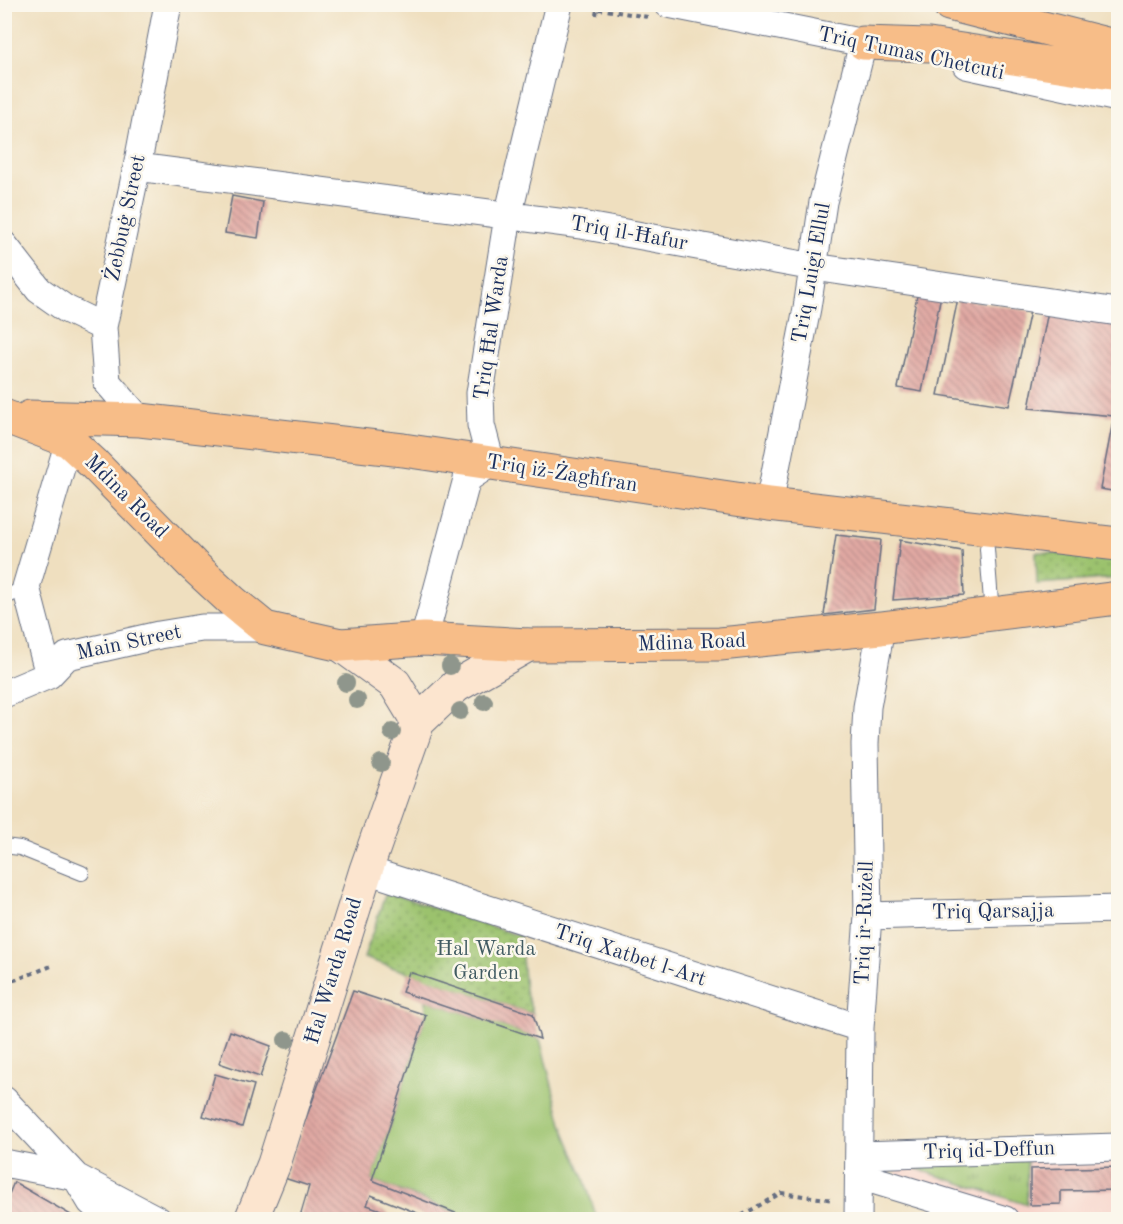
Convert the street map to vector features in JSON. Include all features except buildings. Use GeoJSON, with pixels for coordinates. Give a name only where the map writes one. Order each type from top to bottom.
{"type":"FeatureCollection","features":[{"type":"Feature","properties":{"kind":"highway"},"geometry":{"type":"LineString","coordinates":[[949,4],[1119,47]]}},
{"type":"Feature","properties":{"kind":"highway"},"geometry":{"type":"LineString","coordinates":[[862,43],[929,45],[1119,74]]}},
{"type":"Feature","properties":{"kind":"highway","name":"Triq iż-Żagħfran"},"geometry":{"type":"LineString","coordinates":[[4,416],[140,420],[403,450],[770,504],[1119,544]]}},
{"type":"Feature","properties":{"kind":"highway","name":"Mdina Road"},"geometry":{"type":"LineString","coordinates":[[4,416],[69,441],[233,602],[265,628],[341,645],[424,639],[528,645],[720,645],[992,615],[1119,598]]}},
{"type":"Feature","properties":{"kind":"street","name":"Żebbuġ Street"},"geometry":{"type":"LineString","coordinates":[[140,420],[107,382],[103,327],[168,4]]}},
{"type":"Feature","properties":{"kind":"street","name":"Triq Ħal Warda"},"geometry":{"type":"LineString","coordinates":[[491,463],[481,425],[480,393],[508,216],[559,4]]}},
{"type":"Feature","properties":{"kind":"street","name":"Triq Tumas Chetcuti"},"geometry":{"type":"LineString","coordinates":[[668,4],[1119,98]]}},
{"type":"Feature","properties":{"kind":"street","name":"Triq Luigi Ellul"},"geometry":{"type":"LineString","coordinates":[[770,504],[814,267],[823,202],[862,43]]}},
{"type":"Feature","properties":{"kind":"street","name":"Triq il-Ħafur"},"geometry":{"type":"LineString","coordinates":[[137,167],[581,225],[814,267],[1119,312]]}},
{"type":"Feature","properties":{"kind":"street"},"geometry":{"type":"LineString","coordinates":[[4,246],[39,290],[66,309],[103,327]]}},
{"type":"Feature","properties":{"kind":"street"},"geometry":{"type":"LineString","coordinates":[[49,675],[15,592],[69,441]]}},
{"type":"Feature","properties":{"kind":"street"},"geometry":{"type":"LineString","coordinates":[[424,639],[467,479],[491,463]]}},
{"type":"Feature","properties":{"kind":"street","name":"Main Street"},"geometry":{"type":"LineString","coordinates":[[4,694],[49,675],[67,656],[149,637],[202,628],[265,628]]}},
{"type":"Feature","properties":{"kind":"street","name":"Triq ir-Rużell"},"geometry":{"type":"LineString","coordinates":[[859,1212],[860,1028],[868,916],[865,744],[867,707],[881,628]]}},
{"type":"Feature","properties":{"kind":"street"},"geometry":{"type":"LineString","coordinates":[[341,645],[395,684],[418,722]]}},
{"type":"Feature","properties":{"kind":"street","name":"Ħal Warda Road"},"geometry":{"type":"LineString","coordinates":[[251,1220],[274,1164],[366,870],[418,722],[456,686],[528,645]]}},
{"type":"Feature","properties":{"kind":"street","name":"Triq Xatbet l-Art"},"geometry":{"type":"LineString","coordinates":[[366,870],[860,1028]]}},
{"type":"Feature","properties":{"kind":"street","name":"Triq Qarsajja"},"geometry":{"type":"LineString","coordinates":[[868,916],[1119,909]]}},
{"type":"Feature","properties":{"kind":"street"},"geometry":{"type":"LineString","coordinates":[[4,1100],[75,1178],[91,1202],[112,1220]]}},
{"type":"Feature","properties":{"kind":"street","name":"Triq id-Deffun"},"geometry":{"type":"LineString","coordinates":[[860,1165],[1119,1147]]}},
{"type":"Feature","properties":{"kind":"street"},"geometry":{"type":"LineString","coordinates":[[4,1163],[75,1178],[158,1220]]}},
{"type":"Feature","properties":{"kind":"street"},"geometry":{"type":"LineString","coordinates":[[860,1165],[1005,1220]]}},
{"type":"Feature","properties":{"kind":"lane"},"geometry":{"type":"LineString","coordinates":[[987,549],[992,615]]}},
{"type":"Feature","properties":{"kind":"lane"},"geometry":{"type":"LineString","coordinates":[[4,846],[20,848],[82,873]]}},
{"type":"Feature","properties":{"kind":"path"},"geometry":{"type":"LineString","coordinates":[[596,15],[598,4]]}},
{"type":"Feature","properties":{"kind":"path"},"geometry":{"type":"LineString","coordinates":[[4,979],[15,980],[54,965]]}},
{"type":"Feature","properties":{"kind":"path"},"geometry":{"type":"LineString","coordinates":[[734,1220],[781,1193],[859,1212]]}},
{"type":"Feature","properties":{"kind":"shaded area"},"geometry":{"type":"Polygon","coordinates":[[[1118,1146],[1118,1219],[1030,1219],[896,1178],[897,1150],[1118,1146]]]}},
{"type":"Feature","properties":{"kind":"green space"},"geometry":{"type":"Polygon","coordinates":[[[1036,552],[1118,557],[1118,578],[1037,584],[1036,552]]]}},
{"type":"Feature","properties":{"kind":"green space","name":"Ħal Warda Garden"},"geometry":{"type":"Polygon","coordinates":[[[386,892],[520,936],[525,990],[533,1014],[364,958],[386,892]]]}},
{"type":"Feature","properties":{"kind":"green space"},"geometry":{"type":"Polygon","coordinates":[[[426,1000],[540,1039],[562,1124],[584,1178],[597,1219],[473,1219],[372,1180],[426,1015],[426,1000]]]}},
{"type":"Feature","properties":{"kind":"green space"},"geometry":{"type":"Polygon","coordinates":[[[1027,1159],[1027,1205],[899,1163],[1027,1159]]]}}]}
